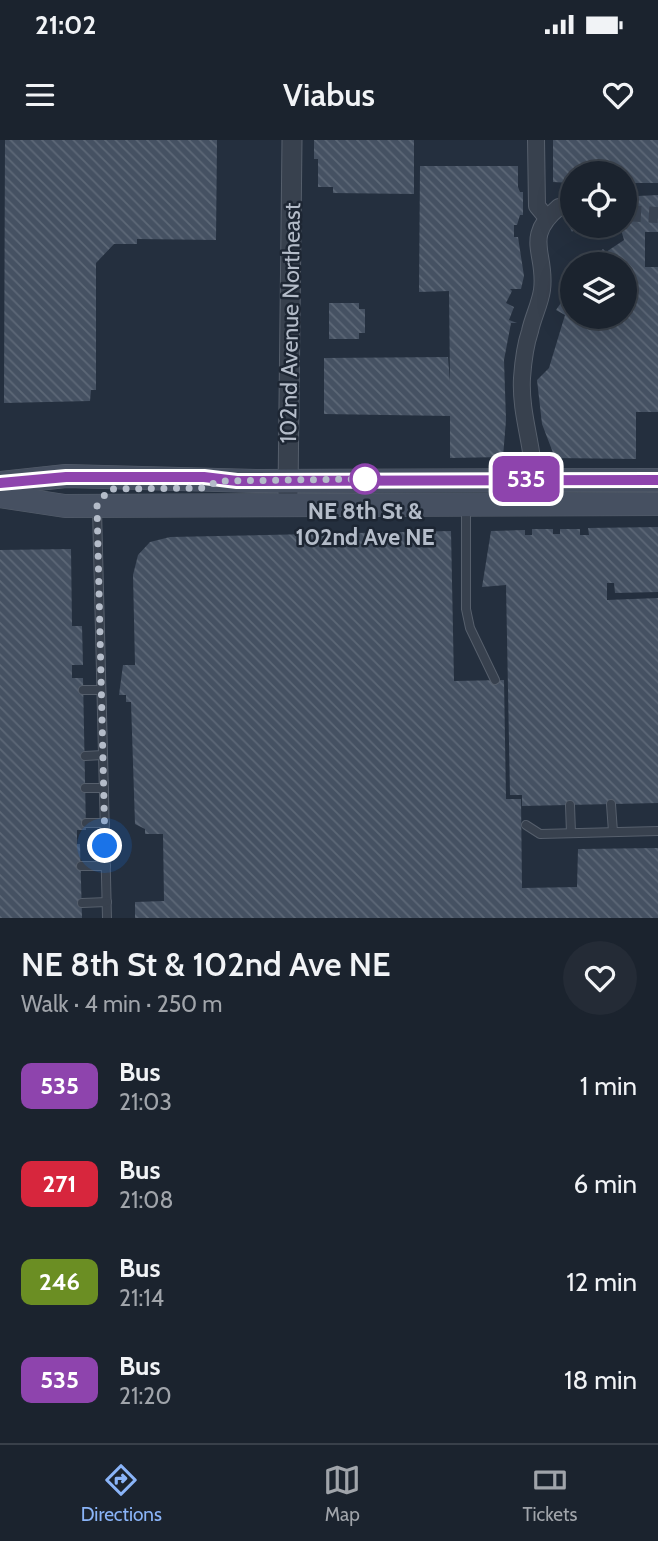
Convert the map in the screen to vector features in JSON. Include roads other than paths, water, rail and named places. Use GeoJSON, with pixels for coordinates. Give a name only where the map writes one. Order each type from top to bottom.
{"type":"FeatureCollection","features":[{"type":"Feature","properties":{"kind":"main road"},"geometry":{"type":"LineString","coordinates":[[0,483],[66,477],[204,477],[218,481],[658,480]]}},
{"type":"Feature","properties":{"kind":"main road"},"geometry":{"type":"LineString","coordinates":[[97,506],[109,489],[204,488],[218,481]]}},
{"type":"Feature","properties":{"kind":"main road"},"geometry":{"type":"LineString","coordinates":[[0,496],[65,506],[658,504]]}},
{"type":"Feature","properties":{"kind":"street","name":"102nd Avenue Northeast"},"geometry":{"type":"LineString","coordinates":[[288,505],[292,140]]}},
{"type":"Feature","properties":{"kind":"street"},"geometry":{"type":"LineString","coordinates":[[534,479],[533,452],[522,398],[522,378],[529,332],[542,293],[537,244],[553,213],[537,206],[536,140]]}},
{"type":"Feature","properties":{"kind":"lane"},"geometry":{"type":"LineString","coordinates":[[466,503],[466,609],[470,628],[495,680]]}},
{"type":"Feature","properties":{"kind":"lane"},"geometry":{"type":"LineString","coordinates":[[97,506],[107,918]]}},
{"type":"Feature","properties":{"kind":"lane"},"geometry":{"type":"LineString","coordinates":[[83,690],[101,690]]}},
{"type":"Feature","properties":{"kind":"lane"},"geometry":{"type":"LineString","coordinates":[[85,756],[103,755]]}},
{"type":"Feature","properties":{"kind":"lane"},"geometry":{"type":"LineString","coordinates":[[85,788],[104,788]]}},
{"type":"Feature","properties":{"kind":"lane"},"geometry":{"type":"LineString","coordinates":[[611,804],[613,832]]}},
{"type":"Feature","properties":{"kind":"lane"},"geometry":{"type":"LineString","coordinates":[[570,805],[571,833]]}},
{"type":"Feature","properties":{"kind":"lane"},"geometry":{"type":"LineString","coordinates":[[86,823],[105,823]]}},
{"type":"Feature","properties":{"kind":"lane"},"geometry":{"type":"LineString","coordinates":[[526,825],[540,834],[658,831]]}},
{"type":"Feature","properties":{"kind":"lane"},"geometry":{"type":"LineString","coordinates":[[81,866],[106,866]]}},
{"type":"Feature","properties":{"kind":"lane"},"geometry":{"type":"LineString","coordinates":[[82,903],[107,902]]}},
{"type":"Feature","properties":{"kind":"tunnel"},"geometry":{"type":"LineString","coordinates":[[637,214],[658,215]]}},
{"type":"Feature","properties":{"kind":"place","name":"NE 8th St & 102nd Ave NE"},"geometry":{"type":"Point","coordinates":[365,479]}}]}
